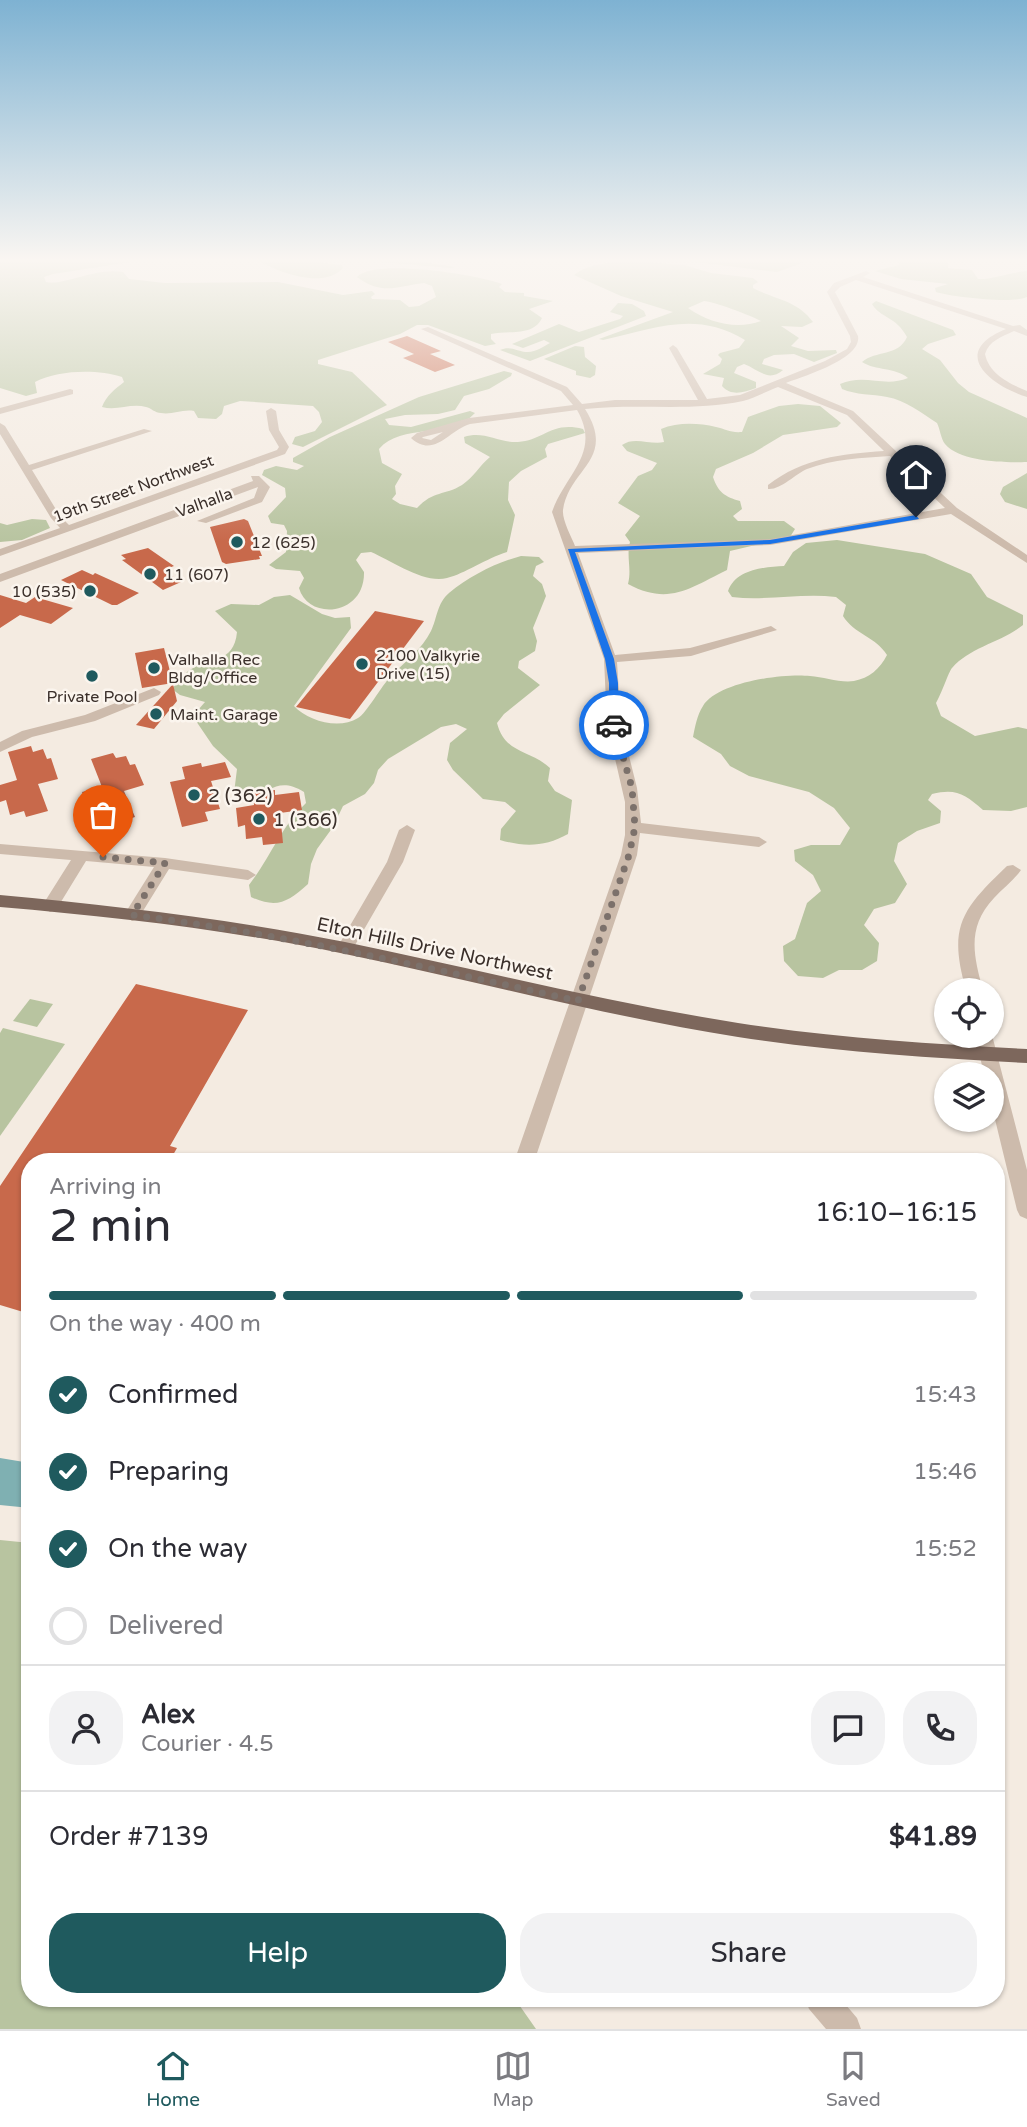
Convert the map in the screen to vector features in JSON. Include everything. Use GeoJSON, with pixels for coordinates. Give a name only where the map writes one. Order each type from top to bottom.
{"type":"FeatureCollection","features":[{"type":"Feature","properties":{"kind":"main road","name":"Elton Hills Drive Northwest"},"geometry":{"type":"LineString","coordinates":[[0,901],[218,925],[345,948],[578,1001],[753,1032],[856,1044],[934,1045]]}},
{"type":"Feature","properties":{"kind":"main road","name":"Elton Hills Drive Northwest"},"geometry":{"type":"LineString","coordinates":[[997,1048],[1027,1056]]}},
{"type":"Feature","properties":{"kind":"street"},"geometry":{"type":"LineString","coordinates":[[480,353],[558,386],[568,393],[579,407],[592,430],[592,443],[557,512],[610,659],[614,683],[614,726],[632,788],[635,827],[629,855],[527,1153]]}},
{"type":"Feature","properties":{"kind":"street"},"geometry":{"type":"LineString","coordinates":[[676,353],[705,403]]}},
{"type":"Feature","properties":{"kind":"street"},"geometry":{"type":"LineString","coordinates":[[453,427],[486,417],[579,407],[622,403],[705,403],[742,398],[846,353]]}},
{"type":"Feature","properties":{"kind":"street"},"geometry":{"type":"LineString","coordinates":[[981,353],[981,358],[995,378],[1027,394]]}},
{"type":"Feature","properties":{"kind":"street"},"geometry":{"type":"LineString","coordinates":[[779,384],[845,410],[953,510],[1027,560]]}},
{"type":"Feature","properties":{"kind":"street"},"geometry":{"type":"LineString","coordinates":[[0,411],[70,392]]}},
{"type":"Feature","properties":{"kind":"street","name":"19th Street Northwest"},"geometry":{"type":"LineString","coordinates":[[0,552],[276,454],[284,447],[274,430],[271,411]]}},
{"type":"Feature","properties":{"kind":"street"},"geometry":{"type":"LineString","coordinates":[[0,426],[56,517],[61,531],[79,549]]}},
{"type":"Feature","properties":{"kind":"street"},"geometry":{"type":"LineString","coordinates":[[26,469],[147,431]]}},
{"type":"Feature","properties":{"kind":"street"},"geometry":{"type":"LineString","coordinates":[[772,487],[788,473],[807,464],[892,453]]}},
{"type":"Feature","properties":{"kind":"street","name":"Valhalla"},"geometry":{"type":"LineString","coordinates":[[202,521],[258,500],[265,487],[239,467]]}},
{"type":"Feature","properties":{"kind":"street","name":"Valhalla"},"geometry":{"type":"LineString","coordinates":[[0,578],[261,482]]}},
{"type":"Feature","properties":{"kind":"street"},"geometry":{"type":"LineString","coordinates":[[121,509],[139,521],[148,523]]}},
{"type":"Feature","properties":{"kind":"street"},"geometry":{"type":"LineString","coordinates":[[571,550],[770,542],[953,510]]}},
{"type":"Feature","properties":{"kind":"street"},"geometry":{"type":"LineString","coordinates":[[610,659],[691,652],[771,630]]}},
{"type":"Feature","properties":{"kind":"street"},"geometry":{"type":"LineString","coordinates":[[0,748],[43,729],[106,713],[154,692]]}},
{"type":"Feature","properties":{"kind":"street"},"geometry":{"type":"LineString","coordinates":[[635,827],[759,842]]}},
{"type":"Feature","properties":{"kind":"street"},"geometry":{"type":"LineString","coordinates":[[345,948],[395,862],[407,830]]}},
{"type":"Feature","properties":{"kind":"street"},"geometry":{"type":"LineString","coordinates":[[0,849],[165,863],[248,875]]}},
{"type":"Feature","properties":{"kind":"street"},"geometry":{"type":"LineString","coordinates":[[50,905],[82,855]]}},
{"type":"Feature","properties":{"kind":"street"},"geometry":{"type":"LineString","coordinates":[[132,915],[165,863]]}},
{"type":"Feature","properties":{"kind":"street"},"geometry":{"type":"LineString","coordinates":[[971,978],[964,947],[967,927],[990,892],[1013,870]]}},
{"type":"Feature","properties":{"kind":"street"},"geometry":{"type":"LineString","coordinates":[[987,1048],[1027,1210]]}},
{"type":"Feature","properties":{"kind":"street"},"geometry":{"type":"LineString","coordinates":[[828,2007],[846,2029]]}},
{"type":"Feature","properties":{"kind":"green space"},"geometry":{"type":"Polygon","coordinates":[[[0,353],[341,353],[318,360],[318,364],[352,372],[387,405],[303,447],[292,444],[295,437],[315,431],[322,422],[319,412],[313,406],[240,401],[224,406],[222,414],[216,419],[198,418],[194,411],[165,413],[140,406],[108,408],[102,407],[108,396],[124,382],[122,377],[90,372],[66,373],[44,378],[35,382],[37,393],[26,396],[0,388],[0,353]]]}},
{"type":"Feature","properties":{"kind":"green space"},"geometry":{"type":"Polygon","coordinates":[[[507,353],[551,353],[530,361],[507,353]]]}},
{"type":"Feature","properties":{"kind":"green space"},"geometry":{"type":"Polygon","coordinates":[[[559,353],[585,353],[585,357],[596,366],[595,375],[590,378],[576,375],[576,371],[544,359],[559,353]]]}},
{"type":"Feature","properties":{"kind":"green space"},"geometry":{"type":"Polygon","coordinates":[[[720,353],[837,353],[814,362],[794,354],[774,355],[764,359],[762,364],[783,370],[773,375],[763,374],[744,364],[737,367],[734,373],[756,382],[756,388],[734,393],[722,386],[724,378],[703,374],[720,364],[720,353]]]}},
{"type":"Feature","properties":{"kind":"green space"},"geometry":{"type":"Polygon","coordinates":[[[886,353],[928,353],[940,360],[958,383],[969,392],[1027,418],[1027,462],[996,461],[961,455],[945,444],[937,423],[913,407],[894,399],[842,389],[840,384],[849,381],[891,382],[908,378],[862,362],[886,353]]]}},
{"type":"Feature","properties":{"kind":"green space"},"geometry":{"type":"Polygon","coordinates":[[[504,371],[512,373],[511,376],[489,389],[464,396],[455,410],[385,419],[389,425],[411,427],[470,411],[475,413],[453,426],[400,436],[379,449],[382,463],[402,474],[392,499],[417,508],[429,498],[462,485],[490,457],[465,443],[464,437],[478,435],[518,442],[555,429],[583,429],[585,433],[548,444],[545,449],[547,457],[521,471],[509,482],[508,500],[515,515],[507,552],[454,576],[438,579],[408,571],[371,552],[361,553],[356,560],[364,572],[362,587],[356,598],[335,609],[313,606],[304,599],[299,588],[304,578],[300,571],[276,569],[269,565],[286,552],[287,531],[284,525],[271,523],[268,516],[286,497],[285,488],[262,475],[264,470],[276,466],[297,470],[304,466],[293,462],[293,458],[330,437],[419,397],[504,371]]]}},
{"type":"Feature","properties":{"kind":"green space"},"geometry":{"type":"Polygon","coordinates":[[[779,406],[820,406],[841,423],[837,427],[783,435],[753,453],[716,469],[713,477],[723,493],[740,501],[742,509],[733,516],[738,521],[784,521],[795,529],[790,537],[730,551],[727,570],[679,592],[656,594],[628,584],[630,542],[625,535],[640,516],[618,503],[638,476],[652,470],[657,463],[627,451],[622,445],[632,441],[664,442],[661,429],[681,424],[742,432],[748,417],[779,406]]]}},
{"type":"Feature","properties":{"kind":"green space"},"geometry":{"type":"Polygon","coordinates":[[[1027,473],[1027,509],[1005,502],[1000,494],[1003,487],[1027,473]]]}},
{"type":"Feature","properties":{"kind":"green space"},"geometry":{"type":"Polygon","coordinates":[[[32,519],[46,520],[50,528],[22,540],[0,542],[0,523],[7,525],[32,519]]]}},
{"type":"Feature","properties":{"kind":"green space"},"geometry":{"type":"Polygon","coordinates":[[[837,540],[925,554],[971,574],[987,597],[1023,615],[1023,625],[1015,631],[968,655],[952,668],[936,703],[941,716],[975,736],[1018,727],[1027,729],[1027,807],[1011,811],[983,810],[971,800],[954,792],[932,794],[928,800],[941,811],[940,823],[917,831],[898,843],[894,861],[907,884],[895,903],[874,909],[864,925],[879,943],[877,961],[862,970],[839,970],[823,978],[798,976],[784,961],[783,946],[795,939],[807,903],[821,891],[813,875],[795,861],[794,850],[811,845],[840,845],[850,828],[834,808],[809,792],[749,776],[730,766],[721,754],[693,737],[703,706],[722,691],[736,685],[799,675],[854,681],[869,675],[881,665],[887,655],[848,622],[843,616],[846,605],[836,597],[745,598],[732,597],[728,591],[737,578],[744,574],[784,566],[793,552],[806,543],[837,540]]]}},
{"type":"Feature","properties":{"kind":"green space"},"geometry":{"type":"Polygon","coordinates":[[[521,556],[539,557],[544,562],[536,566],[533,576],[542,584],[546,596],[533,628],[537,641],[535,651],[519,661],[518,668],[540,685],[504,714],[497,723],[501,733],[512,746],[550,768],[548,781],[555,791],[572,800],[568,834],[534,844],[500,840],[501,829],[516,811],[505,802],[483,799],[453,770],[447,760],[450,743],[467,729],[456,724],[441,727],[388,759],[378,770],[374,783],[365,794],[343,806],[333,827],[317,849],[308,884],[301,890],[282,902],[275,903],[251,897],[249,885],[290,822],[306,803],[304,792],[283,785],[254,796],[234,793],[237,769],[213,746],[196,721],[198,710],[205,702],[180,695],[172,689],[187,672],[225,655],[235,643],[237,632],[215,611],[231,604],[259,605],[274,597],[290,595],[322,614],[335,618],[350,617],[351,628],[294,706],[315,720],[350,722],[361,715],[387,680],[423,644],[442,601],[449,593],[483,571],[521,556]]]}},
{"type":"Feature","properties":{"kind":"green space"},"geometry":{"type":"Polygon","coordinates":[[[30,999],[53,1004],[37,1027],[13,1021],[30,999]]]}},
{"type":"Feature","properties":{"kind":"green space"},"geometry":{"type":"Polygon","coordinates":[[[3,1028],[65,1044],[0,1136],[0,1033],[3,1028]]]}},
{"type":"Feature","properties":{"kind":"green space"},"geometry":{"type":"Polygon","coordinates":[[[0,1540],[21,1542],[21,2007],[521,2007],[536,2029],[0,2029],[0,1540]]]}},
{"type":"Feature","properties":{"kind":"water"},"geometry":{"type":"Polygon","coordinates":[[[0,1458],[21,1462],[21,1507],[0,1505],[0,1458]]]}},
{"type":"Feature","properties":{"kind":"building"},"geometry":{"type":"Polygon","coordinates":[[[411,353],[435,353],[430,354],[455,365],[435,372],[403,358],[414,354],[411,353]]]}},
{"type":"Feature","properties":{"kind":"building","name":"12 (625)"},"geometry":{"type":"Polygon","coordinates":[[[244,519],[248,521],[262,556],[259,556],[260,559],[226,564],[222,562],[210,527],[244,519]]]}},
{"type":"Feature","properties":{"kind":"building","name":"11 (607)"},"geometry":{"type":"Polygon","coordinates":[[[148,548],[174,566],[163,570],[181,582],[163,590],[122,560],[126,559],[121,555],[148,548]]]}},
{"type":"Feature","properties":{"kind":"building","name":"10 (535)"},"geometry":{"type":"Polygon","coordinates":[[[82,570],[139,593],[112,605],[61,580],[82,570]]]}},
{"type":"Feature","properties":{"kind":"building"},"geometry":{"type":"Polygon","coordinates":[[[0,595],[26,603],[35,597],[73,608],[51,624],[20,615],[0,628],[0,595]]]}},
{"type":"Feature","properties":{"kind":"building","name":"2100 Valkyrie Drive (15)"},"geometry":{"type":"Polygon","coordinates":[[[375,611],[424,621],[350,719],[296,707],[375,611]]]}},
{"type":"Feature","properties":{"kind":"building","name":"Valhalla Rec Bldg/Office"},"geometry":{"type":"Polygon","coordinates":[[[164,648],[173,683],[142,688],[135,653],[164,648]]]}},
{"type":"Feature","properties":{"kind":"building","name":"Maint. Garage"},"geometry":{"type":"Polygon","coordinates":[[[173,684],[177,701],[154,729],[136,725],[173,684]]]}},
{"type":"Feature","properties":{"kind":"building"},"geometry":{"type":"Polygon","coordinates":[[[31,746],[33,752],[43,749],[47,759],[51,758],[58,779],[38,784],[48,811],[26,817],[24,811],[10,815],[6,800],[0,802],[0,785],[17,780],[8,752],[31,746]]]}},
{"type":"Feature","properties":{"kind":"building"},"geometry":{"type":"Polygon","coordinates":[[[113,753],[116,758],[126,756],[130,765],[135,764],[144,785],[124,791],[135,817],[114,824],[112,818],[98,821],[92,807],[88,808],[82,792],[102,787],[91,759],[113,753]]]}},
{"type":"Feature","properties":{"kind":"building","name":"2 (362)"},"geometry":{"type":"Polygon","coordinates":[[[225,762],[231,777],[211,781],[220,809],[205,812],[208,821],[182,827],[170,782],[185,779],[182,767],[201,763],[202,767],[225,762]]]}},
{"type":"Feature","properties":{"kind":"building","name":"1 (366)"},"geometry":{"type":"Polygon","coordinates":[[[275,790],[275,795],[299,792],[302,810],[280,813],[283,843],[263,845],[262,837],[246,839],[245,825],[238,827],[236,808],[254,805],[253,793],[275,790]]]}},
{"type":"Feature","properties":{"kind":"building"},"geometry":{"type":"Polygon","coordinates":[[[136,984],[248,1010],[170,1146],[177,1148],[174,1153],[22,1153],[136,984]]]}},
{"type":"Feature","properties":{"kind":"building"},"geometry":{"type":"Polygon","coordinates":[[[21,1155],[21,1311],[0,1305],[0,1186],[21,1155]]]}},
{"type":"Feature","properties":{"kind":"way so far"},"geometry":{"type":"LineString","coordinates":[[103,857],[165,863],[132,915],[218,925],[345,948],[578,1001],[629,855],[635,827],[632,788],[614,725]]}},
{"type":"Feature","properties":{"kind":"place","name":"12 (625)"},"geometry":{"type":"Point","coordinates":[237,542]}},
{"type":"Feature","properties":{"kind":"place","name":"11 (607)"},"geometry":{"type":"Point","coordinates":[150,574]}},
{"type":"Feature","properties":{"kind":"place","name":"10 (535)"},"geometry":{"type":"Point","coordinates":[90,591]}},
{"type":"Feature","properties":{"kind":"place","name":"2100 Valkyrie Drive (15)"},"geometry":{"type":"Point","coordinates":[362,664]}},
{"type":"Feature","properties":{"kind":"place","name":"Valhalla Rec Bldg/Office"},"geometry":{"type":"Point","coordinates":[154,668]}},
{"type":"Feature","properties":{"kind":"place","name":"Private Pool"},"geometry":{"type":"Point","coordinates":[92,676]}},
{"type":"Feature","properties":{"kind":"place","name":"Maint. Garage"},"geometry":{"type":"Point","coordinates":[156,714]}},
{"type":"Feature","properties":{"kind":"place","name":"2 (362)"},"geometry":{"type":"Point","coordinates":[194,795]}},
{"type":"Feature","properties":{"kind":"place","name":"1 (366)"},"geometry":{"type":"Point","coordinates":[259,819]}},
{"type":"Feature","properties":{"kind":"route"},"geometry":{"type":"LineString","coordinates":[[614,725],[614,683],[610,659],[571,550],[770,542],[916,517]]}}]}
